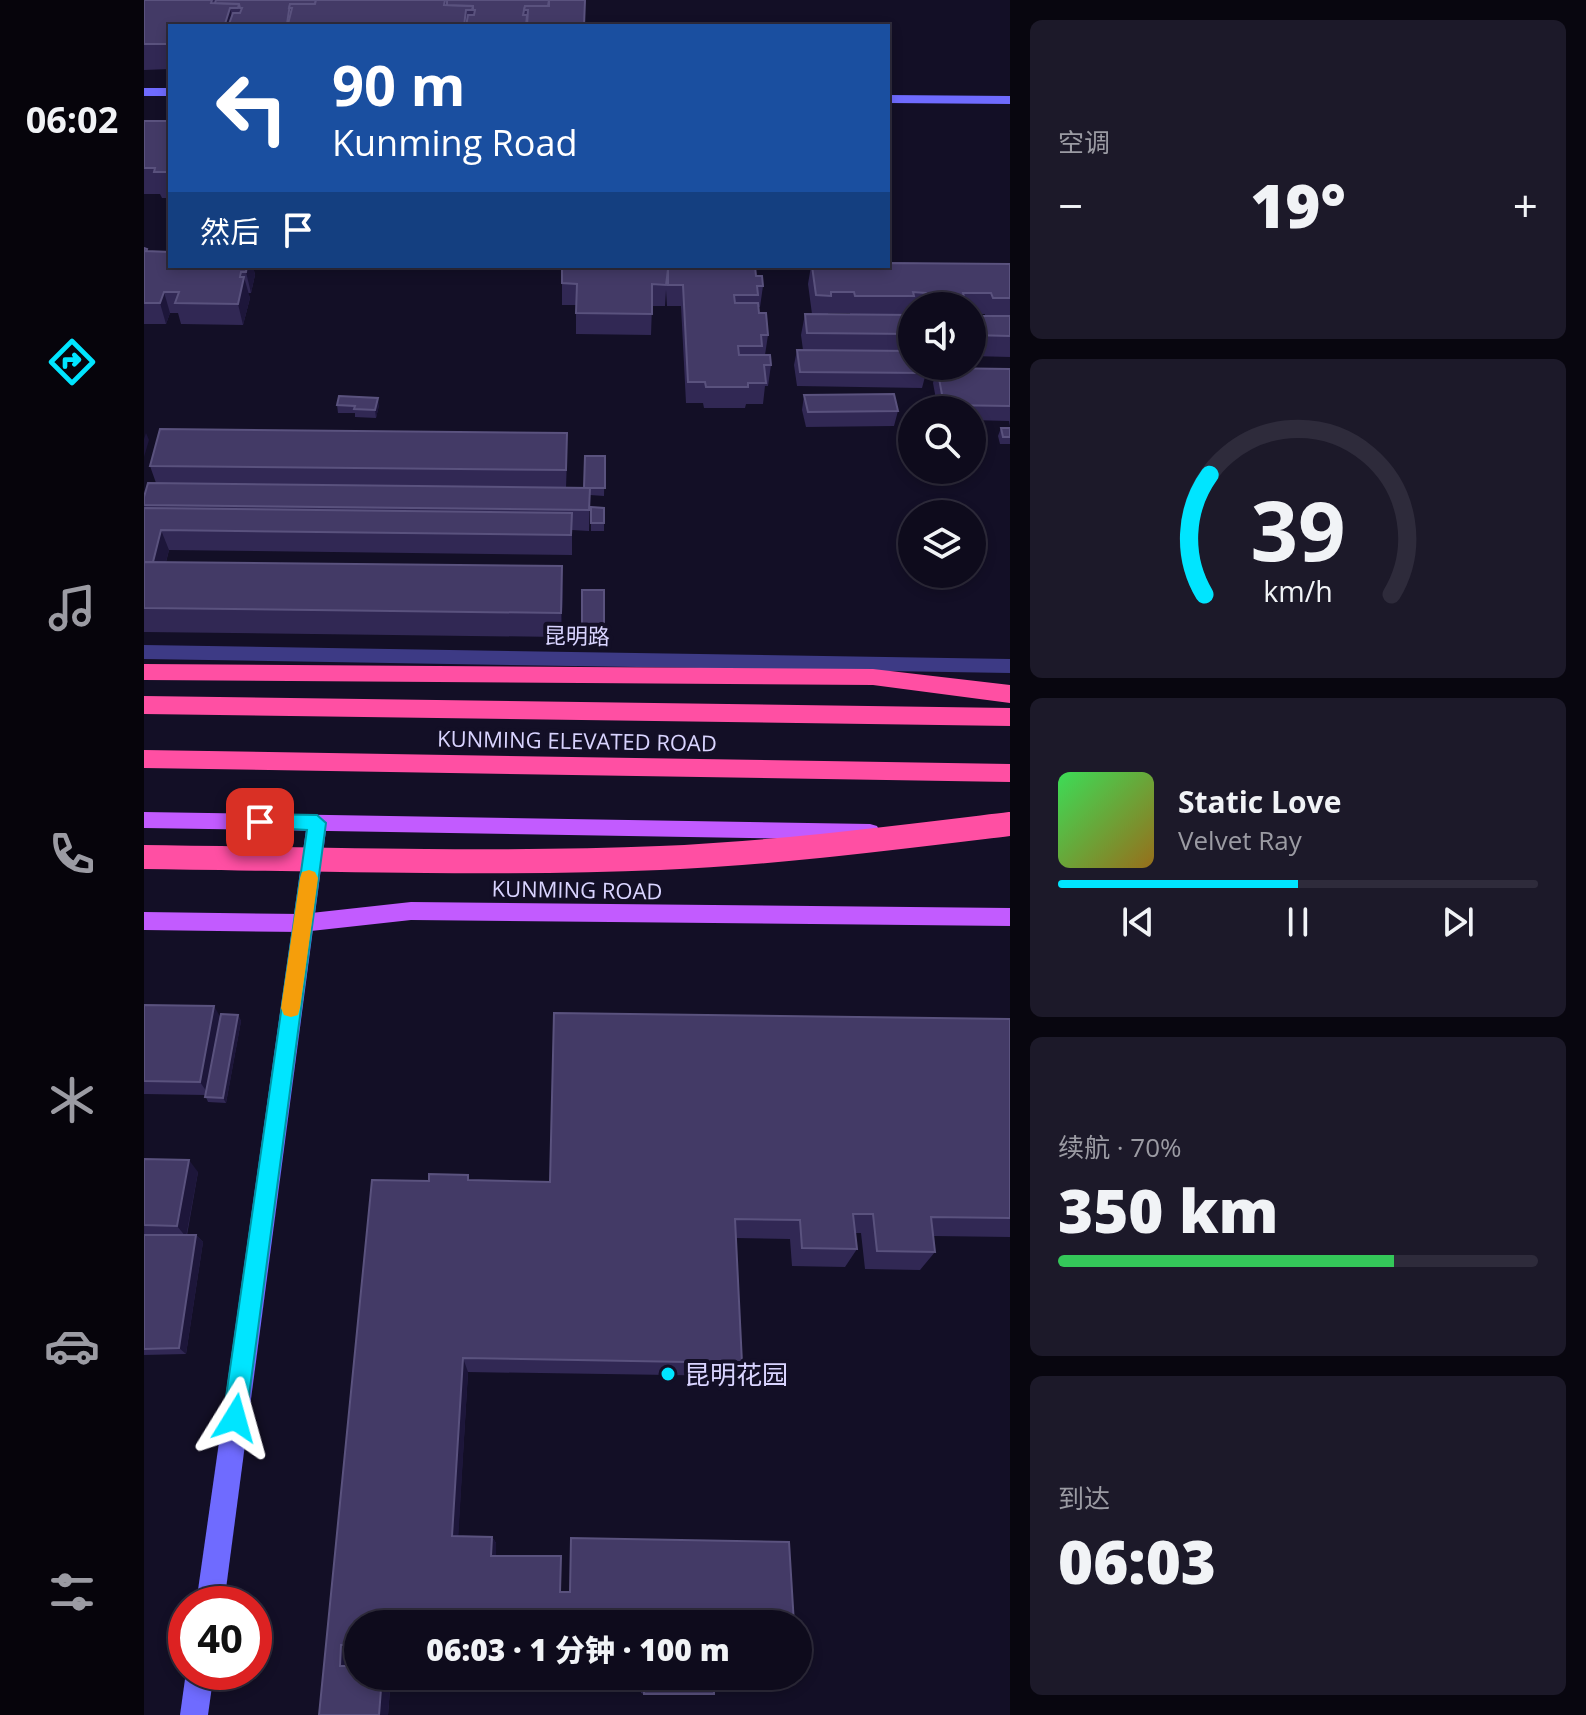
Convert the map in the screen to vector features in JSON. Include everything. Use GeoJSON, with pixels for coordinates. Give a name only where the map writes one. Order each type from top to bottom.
{"type":"FeatureCollection","features":[{"type":"Feature","properties":{"kind":"highway"},"geometry":{"type":"LineString","coordinates":[[144,672],[873,677],[1010,694]]}},
{"type":"Feature","properties":{"kind":"highway","name":"KUNMING ELEVATED ROAD"},"geometry":{"type":"LineString","coordinates":[[144,705],[1010,717]]}},
{"type":"Feature","properties":{"kind":"highway","name":"KUNMING ELEVATED ROAD"},"geometry":{"type":"LineString","coordinates":[[144,759],[1010,773]]}},
{"type":"Feature","properties":{"kind":"highway"},"geometry":{"type":"LineString","coordinates":[[144,857],[551,861],[662,858],[799,849],[1010,824]]}},
{"type":"Feature","properties":{"kind":"main road"},"geometry":{"type":"LineString","coordinates":[[144,820],[1010,834]]}},
{"type":"Feature","properties":{"kind":"main road","name":"KUNMING ROAD"},"geometry":{"type":"LineString","coordinates":[[144,921],[302,923],[411,911],[1010,917]]}},
{"type":"Feature","properties":{"kind":"street"},"geometry":{"type":"LineString","coordinates":[[144,92],[168,92]]}},
{"type":"Feature","properties":{"kind":"street"},"geometry":{"type":"LineString","coordinates":[[890,99],[1010,100]]}},
{"type":"Feature","properties":{"kind":"street","name":"昆明路"},"geometry":{"type":"LineString","coordinates":[[144,652],[1010,666]]}},
{"type":"Feature","properties":{"kind":"street"},"geometry":{"type":"LineString","coordinates":[[212,1586],[317,823]]}},
{"type":"Feature","properties":{"kind":"street"},"geometry":{"type":"LineString","coordinates":[[194,1715],[197,1690]]}},
{"type":"Feature","properties":{"kind":"building"},"geometry":{"type":"Polygon","coordinates":[[[144,0],[212,0],[211,3],[239,4],[238,8],[230,8],[225,24],[168,24],[168,44],[144,44],[144,0]]]}},
{"type":"Feature","properties":{"kind":"building"},"geometry":{"type":"Polygon","coordinates":[[[216,0],[316,0],[315,4],[290,4],[287,24],[229,24],[233,13],[240,13],[242,8],[239,4],[215,3],[216,0]]]}},
{"type":"Feature","properties":{"kind":"building"},"geometry":{"type":"Polygon","coordinates":[[[316,0],[445,0],[444,5],[473,6],[472,10],[466,10],[464,24],[288,24],[290,4],[315,4],[316,0]]]}},
{"type":"Feature","properties":{"kind":"building"},"geometry":{"type":"Polygon","coordinates":[[[549,0],[548,6],[525,6],[523,15],[527,15],[526,24],[466,24],[468,15],[474,15],[473,6],[447,5],[447,1],[549,0]]]}},
{"type":"Feature","properties":{"kind":"building"},"geometry":{"type":"Polygon","coordinates":[[[549,0],[585,0],[584,24],[527,24],[528,10],[524,10],[525,6],[549,6],[549,0]]]}},
{"type":"Feature","properties":{"kind":"building"},"geometry":{"type":"Polygon","coordinates":[[[144,121],[168,121],[168,172],[144,168],[144,121]]]}},
{"type":"Feature","properties":{"kind":"building"},"geometry":{"type":"Polygon","coordinates":[[[144,248],[146,251],[168,252],[168,268],[247,268],[246,272],[241,272],[240,277],[244,277],[238,304],[175,303],[179,292],[164,292],[160,303],[144,303],[144,248]]]}},
{"type":"Feature","properties":{"kind":"building"},"geometry":{"type":"Polygon","coordinates":[[[890,263],[1010,264],[1010,298],[993,298],[991,293],[986,292],[898,292],[898,296],[855,296],[854,292],[831,292],[831,296],[816,295],[812,268],[890,268],[890,263]]]}},
{"type":"Feature","properties":{"kind":"building"},"geometry":{"type":"Polygon","coordinates":[[[562,268],[755,268],[756,276],[762,276],[763,286],[757,286],[758,295],[734,295],[735,303],[758,303],[759,313],[766,313],[768,335],[761,335],[762,346],[738,346],[739,355],[770,355],[771,365],[764,365],[766,383],[748,383],[748,387],[706,387],[705,382],[688,382],[683,285],[668,285],[668,269],[666,285],[652,284],[652,314],[576,313],[577,284],[562,283],[562,268]]]}},
{"type":"Feature","properties":{"kind":"building"},"geometry":{"type":"Polygon","coordinates":[[[805,314],[898,315],[898,334],[807,333],[805,314]]]}},
{"type":"Feature","properties":{"kind":"building"},"geometry":{"type":"Polygon","coordinates":[[[986,316],[1010,316],[1010,336],[986,335],[986,316]]]}},
{"type":"Feature","properties":{"kind":"building"},"geometry":{"type":"Polygon","coordinates":[[[797,350],[898,351],[898,373],[800,372],[797,350]]]}},
{"type":"Feature","properties":{"kind":"building"},"geometry":{"type":"Polygon","coordinates":[[[986,369],[1010,369],[1010,406],[986,406],[986,396],[942,396],[939,380],[986,380],[986,369]]]}},
{"type":"Feature","properties":{"kind":"building"},"geometry":{"type":"Polygon","coordinates":[[[894,394],[898,411],[808,412],[804,395],[894,394]]]}},
{"type":"Feature","properties":{"kind":"building"},"geometry":{"type":"Polygon","coordinates":[[[339,396],[378,398],[375,410],[354,409],[355,406],[337,405],[339,396]]]}},
{"type":"Feature","properties":{"kind":"building"},"geometry":{"type":"Polygon","coordinates":[[[1001,428],[1010,428],[1010,437],[1003,437],[1001,428]]]}},
{"type":"Feature","properties":{"kind":"building"},"geometry":{"type":"Polygon","coordinates":[[[160,429],[567,433],[566,470],[150,466],[160,429]]]}},
{"type":"Feature","properties":{"kind":"building"},"geometry":{"type":"Polygon","coordinates":[[[585,456],[605,456],[605,488],[584,488],[585,456]]]}},
{"type":"Feature","properties":{"kind":"building"},"geometry":{"type":"Polygon","coordinates":[[[148,483],[590,488],[589,510],[144,505],[148,483]]]}},
{"type":"Feature","properties":{"kind":"building"},"geometry":{"type":"Polygon","coordinates":[[[591,507],[604,508],[604,523],[591,523],[591,507]]]}},
{"type":"Feature","properties":{"kind":"building"},"geometry":{"type":"Polygon","coordinates":[[[144,508],[572,513],[571,535],[161,530],[153,562],[144,562],[144,508]]]}},
{"type":"Feature","properties":{"kind":"building"},"geometry":{"type":"Polygon","coordinates":[[[144,562],[562,566],[561,613],[144,608],[144,562]]]}},
{"type":"Feature","properties":{"kind":"building"},"geometry":{"type":"Polygon","coordinates":[[[582,590],[604,590],[604,627],[582,627],[582,590]]]}},
{"type":"Feature","properties":{"kind":"building"},"geometry":{"type":"Polygon","coordinates":[[[144,1005],[214,1006],[200,1082],[144,1081],[144,1005]]]}},
{"type":"Feature","properties":{"kind":"building","name":"昆明花园"},"geometry":{"type":"Polygon","coordinates":[[[554,1013],[1010,1019],[1010,1218],[931,1217],[935,1252],[877,1251],[873,1214],[853,1214],[857,1249],[802,1248],[800,1220],[735,1219],[742,1363],[463,1358],[452,1536],[492,1537],[491,1556],[561,1556],[560,1592],[570,1592],[571,1538],[789,1542],[793,1610],[344,1610],[344,1645],[341,1645],[340,1666],[344,1666],[344,1690],[381,1690],[379,1715],[319,1715],[372,1180],[429,1181],[429,1174],[468,1175],[468,1180],[550,1182],[554,1013]]]}},
{"type":"Feature","properties":{"kind":"building"},"geometry":{"type":"Polygon","coordinates":[[[221,1014],[238,1015],[223,1098],[205,1097],[221,1014]]]}},
{"type":"Feature","properties":{"kind":"building"},"geometry":{"type":"Polygon","coordinates":[[[144,1159],[189,1160],[177,1226],[144,1225],[144,1159]]]}},
{"type":"Feature","properties":{"kind":"building"},"geometry":{"type":"Polygon","coordinates":[[[144,1235],[196,1235],[179,1348],[144,1349],[144,1235]]]}},
{"type":"Feature","properties":{"kind":"building"},"geometry":{"type":"Polygon","coordinates":[[[644,1690],[714,1690],[714,1694],[644,1694],[644,1690]]]}},
{"type":"Feature","properties":{"kind":"slow traffic"},"geometry":{"type":"LineString","coordinates":[[291,1008],[309,878]]}},
{"type":"Feature","properties":{"kind":"place","name":"昆明花园"},"geometry":{"type":"Point","coordinates":[668,1374]}},
{"type":"Feature","properties":{"kind":"route"},"geometry":{"type":"LineString","coordinates":[[235,1418],[317,823],[260,822]]}}]}
